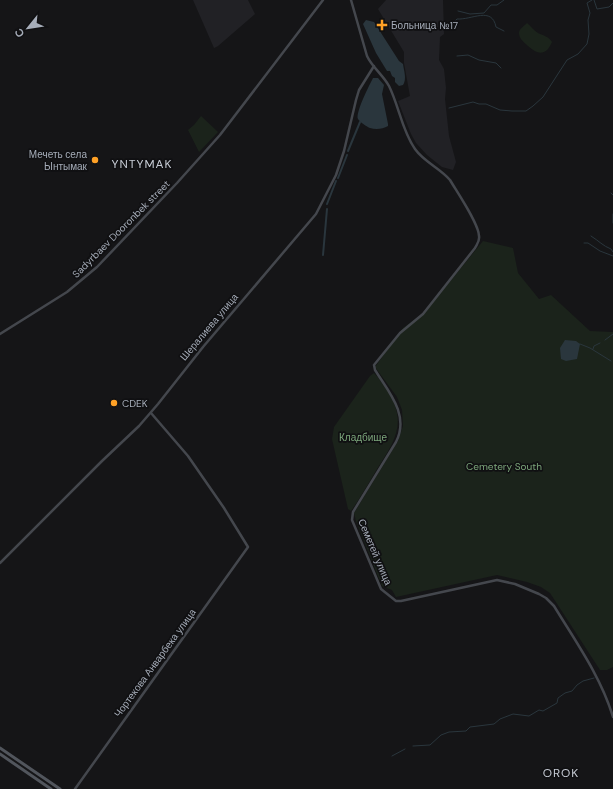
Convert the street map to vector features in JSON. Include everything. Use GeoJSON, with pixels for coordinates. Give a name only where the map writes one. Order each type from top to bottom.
{"type":"FeatureCollection","features":[{"type":"Feature","properties":{"kind":"main road"},"geometry":{"type":"LineString","coordinates":[[0,748],[60,789]]}},
{"type":"Feature","properties":{"kind":"main road"},"geometry":{"type":"LineString","coordinates":[[0,754],[51,789]]}},
{"type":"Feature","properties":{"kind":"street","name":"Sadyrbaev Dooronbek street"},"geometry":{"type":"LineString","coordinates":[[0,334],[67,292],[97,267],[220,136],[322,0]]}},
{"type":"Feature","properties":{"kind":"street"},"geometry":{"type":"LineString","coordinates":[[351,0],[367,56],[374,66]]}},
{"type":"Feature","properties":{"kind":"street","name":"Семетей улица"},"geometry":{"type":"LineString","coordinates":[[374,66],[392,92],[412,144],[422,157],[445,174],[450,180],[477,229],[479,241],[423,314],[400,333],[374,365],[374,370],[398,407],[400,416],[400,431],[396,442],[353,512],[352,520],[381,589],[396,601],[497,580],[526,588],[546,598],[554,606],[593,670],[608,700],[613,717]]}},
{"type":"Feature","properties":{"kind":"street","name":"Шералиева улица"},"geometry":{"type":"LineString","coordinates":[[0,563],[139,426],[203,347],[316,214],[336,175],[344,151],[354,105],[359,90],[374,66]]}},
{"type":"Feature","properties":{"kind":"street","name":"Чортекова Анварбека улица"},"geometry":{"type":"LineString","coordinates":[[75,789],[248,547],[224,508],[212,493],[188,456],[151,412]]}},
{"type":"Feature","properties":{"kind":"shaded area"},"geometry":{"type":"Polygon","coordinates":[[[193,0],[248,0],[255,14],[214,48],[193,0]]]}},
{"type":"Feature","properties":{"kind":"shaded area"},"geometry":{"type":"Polygon","coordinates":[[[386,0],[443,0],[444,34],[440,37],[439,60],[444,69],[446,88],[445,99],[449,136],[456,162],[453,170],[442,167],[427,155],[416,143],[411,134],[398,101],[410,96],[404,63],[404,52],[378,9],[386,0]]]}},
{"type":"Feature","properties":{"kind":"shaded area"},"geometry":{"type":"Polygon","coordinates":[[[366,20],[374,22],[399,61],[403,64],[405,78],[403,85],[399,86],[395,82],[395,78],[392,76],[390,71],[387,71],[376,53],[363,24],[366,20]]]}},
{"type":"Feature","properties":{"kind":"shaded area"},"geometry":{"type":"Polygon","coordinates":[[[373,78],[378,78],[384,85],[382,94],[388,126],[379,129],[369,127],[358,119],[361,105],[373,78]]]}},
{"type":"Feature","properties":{"kind":"shaded area"},"geometry":{"type":"Polygon","coordinates":[[[565,340],[576,341],[580,344],[577,359],[566,361],[561,359],[560,348],[565,340]]]}},
{"type":"Feature","properties":{"kind":"green space"},"geometry":{"type":"Polygon","coordinates":[[[527,23],[536,32],[547,37],[552,42],[550,47],[544,52],[542,53],[535,51],[521,39],[519,32],[527,23]]]}},
{"type":"Feature","properties":{"kind":"green space"},"geometry":{"type":"Polygon","coordinates":[[[201,116],[218,132],[199,152],[188,130],[201,116]]]}},
{"type":"Feature","properties":{"kind":"green space","name":"Cemetery South"},"geometry":{"type":"Polygon","coordinates":[[[483,241],[513,248],[518,273],[539,299],[551,295],[590,331],[613,332],[613,667],[607,670],[600,670],[550,593],[541,587],[527,582],[497,575],[396,597],[392,590],[382,586],[356,521],[354,513],[398,441],[403,426],[402,410],[397,397],[375,367],[403,328],[425,312],[483,241]]]}},
{"type":"Feature","properties":{"kind":"green space","name":"Кладбище"},"geometry":{"type":"Polygon","coordinates":[[[374,373],[387,390],[393,401],[397,412],[397,431],[389,449],[351,511],[348,509],[332,439],[334,427],[370,376],[374,373]]]}},
{"type":"Feature","properties":{"kind":"waterway"},"geometry":{"type":"LineString","coordinates":[[458,11],[470,14],[484,13],[491,5],[497,5],[504,0]]}},
{"type":"Feature","properties":{"kind":"waterway"},"geometry":{"type":"LineString","coordinates":[[449,108],[473,102],[486,104],[500,110],[512,111],[526,111],[533,106],[543,97],[567,60],[578,54],[587,44],[589,34],[588,20],[590,13],[587,3],[592,0]]}},
{"type":"Feature","properties":{"kind":"waterway"},"geometry":{"type":"LineString","coordinates":[[594,0],[597,9],[609,7],[613,3]]}},
{"type":"Feature","properties":{"kind":"waterway"},"geometry":{"type":"LineString","coordinates":[[454,22],[457,19],[486,16],[490,17],[494,21],[496,27],[504,31]]}},
{"type":"Feature","properties":{"kind":"waterway"},"geometry":{"type":"LineString","coordinates":[[457,56],[468,55],[479,60],[496,63],[501,68]]}},
{"type":"Feature","properties":{"kind":"waterway"},"geometry":{"type":"LineString","coordinates":[[348,151],[360,122]]}},
{"type":"Feature","properties":{"kind":"waterway"},"geometry":{"type":"LineString","coordinates":[[338,178],[347,155]]}},
{"type":"Feature","properties":{"kind":"waterway"},"geometry":{"type":"LineString","coordinates":[[327,204],[336,181]]}},
{"type":"Feature","properties":{"kind":"waterway"},"geometry":{"type":"LineString","coordinates":[[323,255],[327,209]]}},
{"type":"Feature","properties":{"kind":"waterway"},"geometry":{"type":"LineString","coordinates":[[613,214],[613,223]]}},
{"type":"Feature","properties":{"kind":"waterway"},"geometry":{"type":"LineString","coordinates":[[591,236],[611,249],[613,252]]}},
{"type":"Feature","properties":{"kind":"waterway"},"geometry":{"type":"LineString","coordinates":[[584,243],[588,243],[600,251],[613,256]]}},
{"type":"Feature","properties":{"kind":"waterway"},"geometry":{"type":"LineString","coordinates":[[605,340],[613,334]]}},
{"type":"Feature","properties":{"kind":"waterway"},"geometry":{"type":"LineString","coordinates":[[593,349],[594,346],[600,343]]}},
{"type":"Feature","properties":{"kind":"waterway"},"geometry":{"type":"LineString","coordinates":[[580,344],[590,348],[611,361]]}},
{"type":"Feature","properties":{"kind":"waterway"},"geometry":{"type":"LineString","coordinates":[[413,746],[430,745],[441,735],[449,732],[466,731],[470,727],[494,724],[500,719],[513,714],[529,716],[539,710],[543,711],[557,703],[558,698],[565,693],[572,691],[583,681],[594,678]]}},
{"type":"Feature","properties":{"kind":"waterway"},"geometry":{"type":"LineString","coordinates":[[392,756],[405,749]]}},
{"type":"Feature","properties":{"kind":"place","name":"Больница №17"},"geometry":{"type":"Point","coordinates":[382,25]}},
{"type":"Feature","properties":{"kind":"place","name":"Мечеть села Ынтымак"},"geometry":{"type":"Point","coordinates":[95,160]}},
{"type":"Feature","properties":{"kind":"place","name":"CDEK"},"geometry":{"type":"Point","coordinates":[114,403]}},
{"type":"Feature","properties":{"kind":"district","name":"YNTYMAK"},"geometry":{"type":"Point","coordinates":[142,164]}},
{"type":"Feature","properties":{"kind":"district","name":"OROK"},"geometry":{"type":"Point","coordinates":[561,773]}}]}
